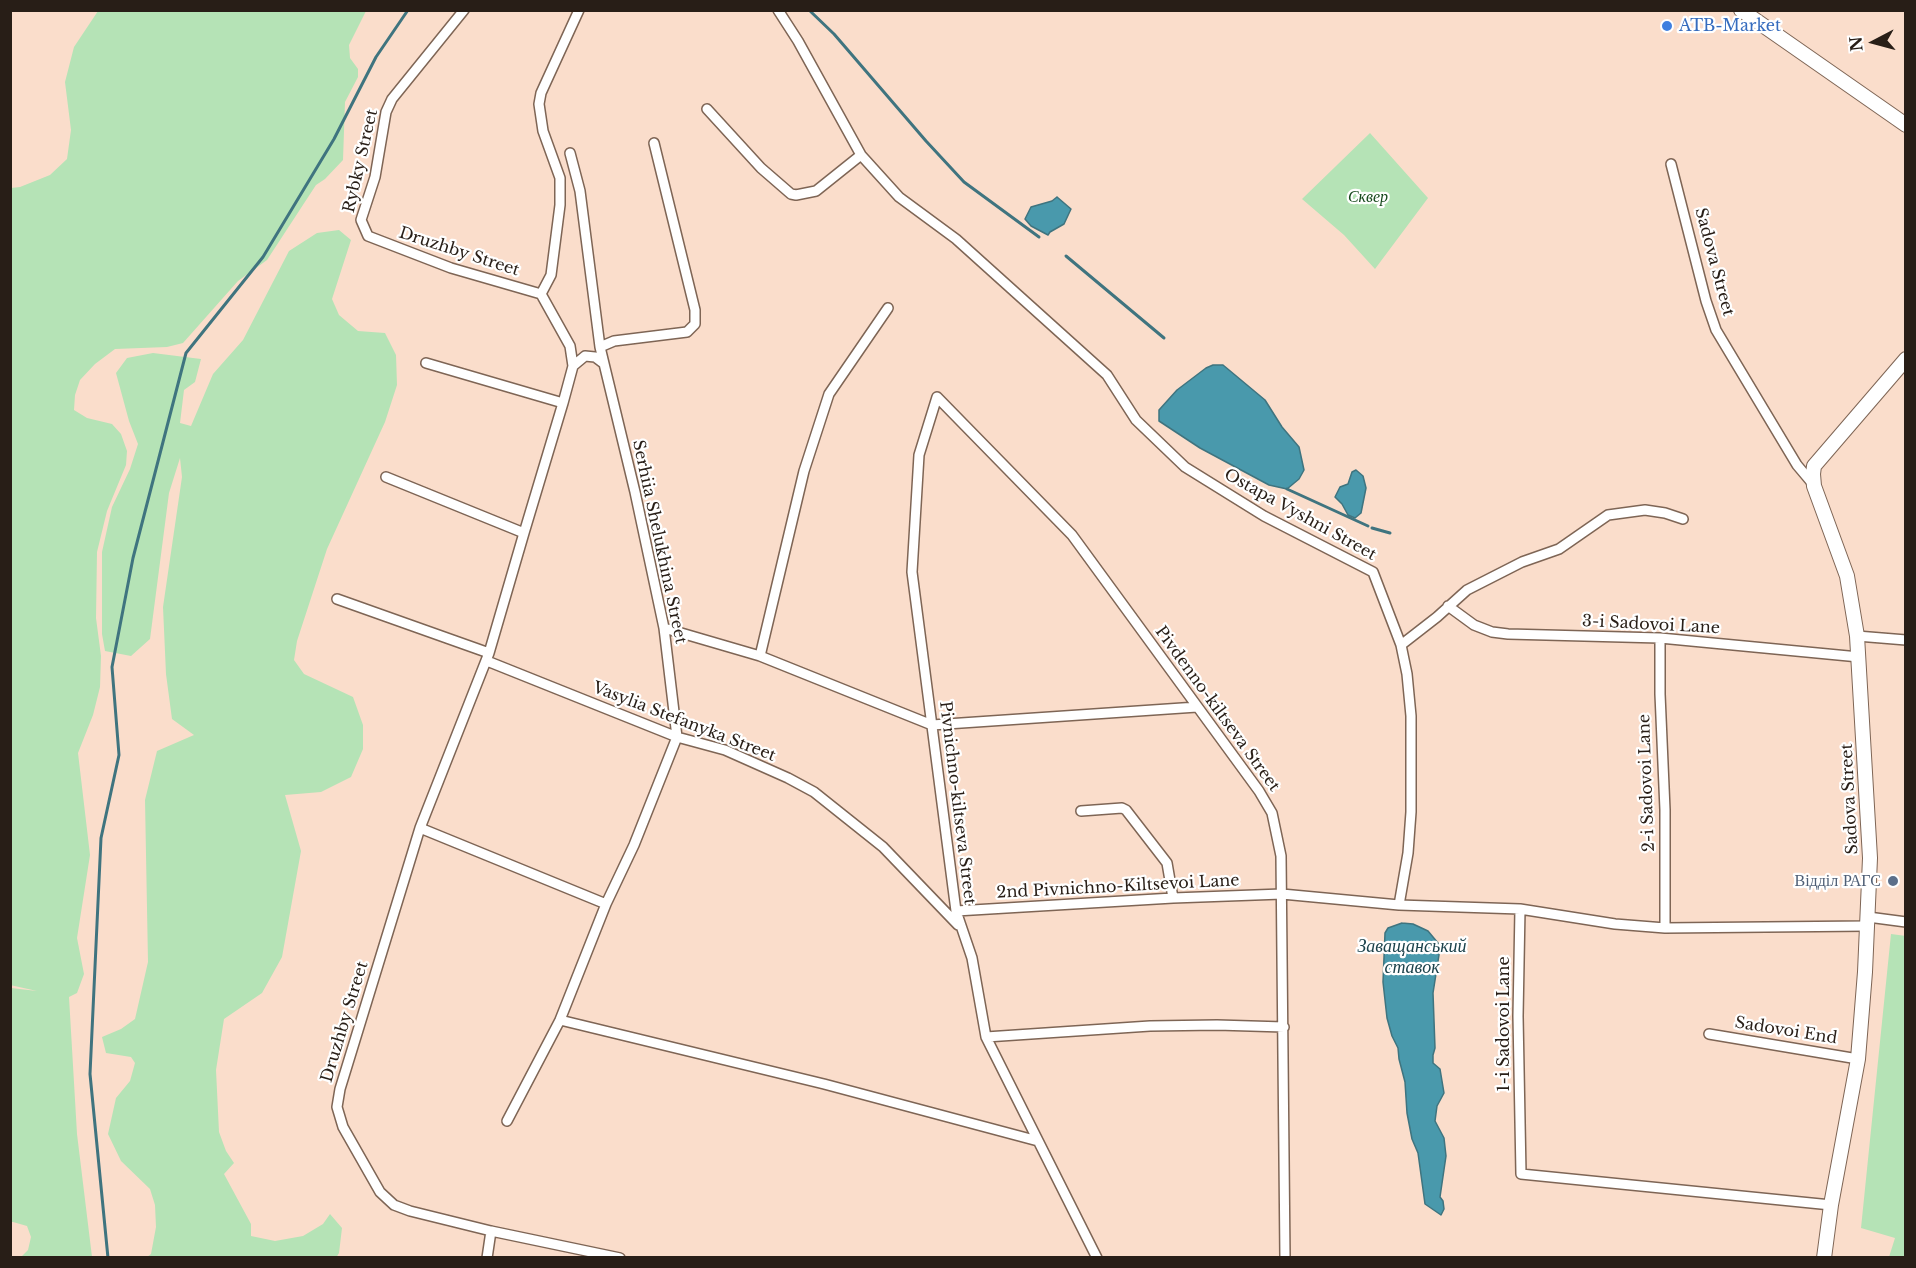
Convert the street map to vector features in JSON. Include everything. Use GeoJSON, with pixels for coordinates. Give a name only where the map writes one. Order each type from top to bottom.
{"type":"FeatureCollection","features":[{"type":"Feature","properties":{"kind":"main road"},"geometry":{"type":"LineString","coordinates":[[1741,10],[1905,125]]}},
{"type":"Feature","properties":{"kind":"main road"},"geometry":{"type":"LineString","coordinates":[[1813,480],[1814,466],[1905,359]]}},
{"type":"Feature","properties":{"kind":"main road","name":"Sadova Street"},"geometry":{"type":"LineString","coordinates":[[1813,480],[1847,576],[1857,636],[1870,858],[1858,1059],[1831,1205],[1824,1257]]}},
{"type":"Feature","properties":{"kind":"street","name":"Rybky Street"},"geometry":{"type":"LineString","coordinates":[[368,236],[361,220],[375,177],[386,112],[392,99],[464,10]]}},
{"type":"Feature","properties":{"kind":"street"},"geometry":{"type":"LineString","coordinates":[[573,366],[570,346],[541,294],[551,274],[560,205],[560,178],[543,131],[539,104],[541,93],[579,10]]}},
{"type":"Feature","properties":{"kind":"street","name":"Ostapa Vyshni Street"},"geometry":{"type":"LineString","coordinates":[[778,10],[798,41],[861,155],[899,197],[956,239],[1107,375],[1136,420],[1185,467],[1264,516],[1373,572],[1401,645],[1407,674],[1411,716],[1412,781],[1408,853],[1399,905]]}},
{"type":"Feature","properties":{"kind":"street"},"geometry":{"type":"LineString","coordinates":[[707,109],[761,168],[790,194],[806,194],[816,191],[861,155]]}},
{"type":"Feature","properties":{"kind":"street"},"geometry":{"type":"LineString","coordinates":[[600,347],[614,341],[687,332],[696,324],[695,310],[654,143]]}},
{"type":"Feature","properties":{"kind":"street","name":"Serhiia Shelukhina Street"},"geometry":{"type":"LineString","coordinates":[[507,1121],[560,1020],[606,904],[634,845],[676,737],[664,628],[635,492],[603,363],[580,191],[570,153]]}},
{"type":"Feature","properties":{"kind":"street","name":"Sadova Street"},"geometry":{"type":"LineString","coordinates":[[1671,164],[1706,301],[1716,330],[1797,465],[1813,480]]}},
{"type":"Feature","properties":{"kind":"street","name":"Druzhby Street"},"geometry":{"type":"LineString","coordinates":[[368,236],[451,268],[541,294]]}},
{"type":"Feature","properties":{"kind":"street"},"geometry":{"type":"LineString","coordinates":[[760,656],[804,471],[829,394],[888,308]]}},
{"type":"Feature","properties":{"kind":"street"},"geometry":{"type":"LineString","coordinates":[[573,366],[585,356],[595,357],[603,363]]}},
{"type":"Feature","properties":{"kind":"street"},"geometry":{"type":"LineString","coordinates":[[426,363],[563,403]]}},
{"type":"Feature","properties":{"kind":"street","name":"Druzhby Street"},"geometry":{"type":"LineString","coordinates":[[573,366],[488,657],[420,828],[340,1089],[337,1107],[342,1127],[380,1192],[394,1205],[491,1231],[620,1257]]}},
{"type":"Feature","properties":{"kind":"street","name":"Pivdenno-kiltseva Street"},"geometry":{"type":"LineString","coordinates":[[937,397],[1072,535],[1259,791],[1272,813],[1281,856],[1285,1257]]}},
{"type":"Feature","properties":{"kind":"street","name":"Pivnichno-kiltseva Street"},"geometry":{"type":"LineString","coordinates":[[937,397],[919,455],[912,572],[956,911],[972,958],[986,1037],[1097,1257]]}},
{"type":"Feature","properties":{"kind":"street"},"geometry":{"type":"LineString","coordinates":[[386,477],[524,533]]}},
{"type":"Feature","properties":{"kind":"street"},"geometry":{"type":"LineString","coordinates":[[1401,645],[1467,590],[1522,562],[1559,549],[1608,515],[1645,510],[1683,519]]}},
{"type":"Feature","properties":{"kind":"street"},"geometry":{"type":"LineString","coordinates":[[338,598],[488,657]]}},
{"type":"Feature","properties":{"kind":"street","name":"3-i Sadovoi Lane"},"geometry":{"type":"LineString","coordinates":[[1448,606],[1474,625],[1492,632],[1508,634],[1660,638],[1858,657]]}},
{"type":"Feature","properties":{"kind":"street"},"geometry":{"type":"LineString","coordinates":[[664,628],[760,656],[932,725],[1197,707]]}},
{"type":"Feature","properties":{"kind":"street"},"geometry":{"type":"LineString","coordinates":[[1857,636],[1905,640]]}},
{"type":"Feature","properties":{"kind":"street","name":"2-i Sadovoi Lane"},"geometry":{"type":"LineString","coordinates":[[1660,638],[1665,810],[1665,928]]}},
{"type":"Feature","properties":{"kind":"street","name":"Vasylia Stefanyka Street"},"geometry":{"type":"LineString","coordinates":[[488,657],[676,737],[725,750],[814,792],[883,847],[962,930]]}},
{"type":"Feature","properties":{"kind":"street"},"geometry":{"type":"LineString","coordinates":[[1081,811],[1122,808],[1126,810],[1167,863],[1173,897]]}},
{"type":"Feature","properties":{"kind":"street"},"geometry":{"type":"LineString","coordinates":[[420,828],[606,904]]}},
{"type":"Feature","properties":{"kind":"street","name":"2nd Pivnichno-Kiltsevoi Lane"},"geometry":{"type":"LineString","coordinates":[[956,911],[1173,897],[1282,894],[1399,905],[1520,909]]}},
{"type":"Feature","properties":{"kind":"street"},"geometry":{"type":"LineString","coordinates":[[1520,909],[1615,924],[1665,928],[1905,922]]}},
{"type":"Feature","properties":{"kind":"street","name":"1-i Sadovoi Lane"},"geometry":{"type":"LineString","coordinates":[[1520,909],[1518,1016],[1521,1174],[1831,1205]]}},
{"type":"Feature","properties":{"kind":"street"},"geometry":{"type":"LineString","coordinates":[[560,1020],[824,1084],[1038,1141]]}},
{"type":"Feature","properties":{"kind":"street"},"geometry":{"type":"LineString","coordinates":[[986,1037],[1150,1026],[1284,1027]]}},
{"type":"Feature","properties":{"kind":"street","name":"Sadovoi End"},"geometry":{"type":"LineString","coordinates":[[1709,1034],[1858,1059]]}},
{"type":"Feature","properties":{"kind":"street"},"geometry":{"type":"LineString","coordinates":[[487,1257],[491,1231]]}},
{"type":"Feature","properties":{"kind":"green space"},"geometry":{"type":"Polygon","coordinates":[[[98,11],[366,11],[349,45],[350,58],[358,69],[358,77],[345,102],[343,160],[316,185],[267,260],[238,281],[183,343],[167,347],[115,349],[95,364],[80,380],[75,395],[74,410],[87,418],[112,424],[121,434],[127,451],[126,465],[107,511],[97,552],[96,618],[101,656],[100,687],[93,715],[78,753],[90,855],[77,938],[84,974],[77,993],[69,997],[77,1134],[92,1257],[21,1257],[28,1250],[31,1237],[27,1226],[11,1222],[11,988],[37,991],[10,985],[11,188],[20,187],[50,175],[67,159],[71,130],[65,82],[74,47],[98,11]]]}},
{"type":"Feature","properties":{"kind":"green space","name":"Сквер"},"geometry":{"type":"Polygon","coordinates":[[[1370,133],[1428,198],[1375,269],[1344,235],[1302,199],[1370,133]]]}},
{"type":"Feature","properties":{"kind":"green space"},"geometry":{"type":"Polygon","coordinates":[[[339,230],[351,240],[332,299],[339,315],[358,331],[385,333],[396,355],[397,385],[385,422],[327,549],[297,641],[294,660],[304,674],[353,697],[363,725],[363,749],[351,777],[321,792],[285,795],[301,851],[282,957],[262,993],[224,1019],[216,1070],[219,1132],[226,1151],[234,1163],[224,1174],[251,1224],[251,1236],[275,1241],[303,1236],[323,1224],[330,1214],[342,1228],[339,1253],[336,1258],[147,1257],[151,1254],[156,1227],[155,1205],[150,1189],[121,1161],[108,1134],[116,1098],[130,1081],[135,1063],[131,1057],[106,1053],[102,1037],[121,1029],[135,1019],[148,962],[145,800],[157,751],[194,735],[172,719],[166,674],[163,607],[182,477],[180,458],[169,493],[150,639],[131,656],[105,651],[102,634],[102,552],[112,507],[130,469],[138,444],[116,373],[127,358],[153,353],[201,359],[195,382],[184,390],[180,423],[191,426],[213,374],[243,340],[289,251],[317,233],[339,230]]]}},
{"type":"Feature","properties":{"kind":"green space"},"geometry":{"type":"Polygon","coordinates":[[[1891,934],[1906,936],[1905,1258],[1889,1257],[1895,1238],[1861,1228],[1891,934]]]}},
{"type":"Feature","properties":{"kind":"water"},"geometry":{"type":"Polygon","coordinates":[[[1057,197],[1071,209],[1064,224],[1048,235],[1031,226],[1025,219],[1031,207],[1052,201],[1057,197]]]}},
{"type":"Feature","properties":{"kind":"water"},"geometry":{"type":"Polygon","coordinates":[[[1213,365],[1223,365],[1265,400],[1282,427],[1299,447],[1304,470],[1299,479],[1287,489],[1269,485],[1200,448],[1159,421],[1159,410],[1177,390],[1213,365]]]}},
{"type":"Feature","properties":{"kind":"water"},"geometry":{"type":"Polygon","coordinates":[[[1356,470],[1363,476],[1366,488],[1361,513],[1355,518],[1348,515],[1335,497],[1340,487],[1348,484],[1352,472],[1356,470]]]}},
{"type":"Feature","properties":{"kind":"water","name":"Заващанський ставок"},"geometry":{"type":"Polygon","coordinates":[[[1402,923],[1413,924],[1428,931],[1438,943],[1439,955],[1433,993],[1435,1048],[1433,1063],[1440,1069],[1444,1093],[1437,1106],[1435,1121],[1444,1138],[1446,1156],[1440,1197],[1444,1209],[1441,1215],[1425,1204],[1418,1153],[1412,1139],[1407,1113],[1405,1082],[1398,1048],[1387,1018],[1383,982],[1385,933],[1388,928],[1402,923]]]}},
{"type":"Feature","properties":{"kind":"waterway"},"geometry":{"type":"LineString","coordinates":[[108,1258],[90,1074],[101,838],[119,755],[112,667],[133,558],[186,353],[263,257],[334,139],[376,57],[408,10]]}},
{"type":"Feature","properties":{"kind":"waterway"},"geometry":{"type":"LineString","coordinates":[[809,10],[834,34],[964,182],[1039,237]]}},
{"type":"Feature","properties":{"kind":"waterway"},"geometry":{"type":"LineString","coordinates":[[1066,256],[1164,338]]}},
{"type":"Feature","properties":{"kind":"waterway"},"geometry":{"type":"LineString","coordinates":[[1287,489],[1368,526]]}},
{"type":"Feature","properties":{"kind":"waterway"},"geometry":{"type":"LineString","coordinates":[[1372,528],[1390,533]]}},
{"type":"Feature","properties":{"kind":"place","name":"ATB-Market"},"geometry":{"type":"Point","coordinates":[1667,26]}},
{"type":"Feature","properties":{"kind":"place","name":"Відділ РАГС"},"geometry":{"type":"Point","coordinates":[1893,881]}}]}
